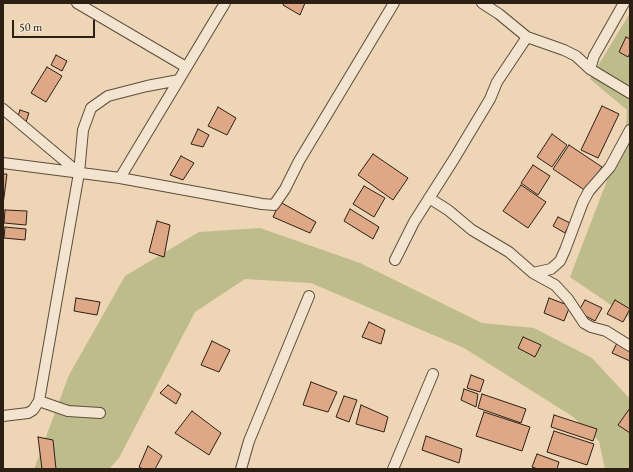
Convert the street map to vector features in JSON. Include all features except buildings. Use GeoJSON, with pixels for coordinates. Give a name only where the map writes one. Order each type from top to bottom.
{"type":"FeatureCollection","features":[{"type":"Feature","properties":{"kind":"street"},"geometry":{"type":"LineString","coordinates":[[77,3],[186,67]]}},
{"type":"Feature","properties":{"kind":"street"},"geometry":{"type":"LineString","coordinates":[[120,178],[225,3]]}},
{"type":"Feature","properties":{"kind":"street"},"geometry":{"type":"LineString","coordinates":[[3,163],[120,178],[274,205],[285,189],[303,154],[394,3]]}},
{"type":"Feature","properties":{"kind":"street"},"geometry":{"type":"LineString","coordinates":[[482,3],[499,14],[527,37],[564,50],[576,56],[586,65],[630,93]]}},
{"type":"Feature","properties":{"kind":"street"},"geometry":{"type":"LineString","coordinates":[[586,65],[594,56],[624,3]]}},
{"type":"Feature","properties":{"kind":"street"},"geometry":{"type":"LineString","coordinates":[[395,260],[414,222],[490,99],[497,82],[527,37]]}},
{"type":"Feature","properties":{"kind":"street"},"geometry":{"type":"LineString","coordinates":[[3,416],[28,413],[33,410],[39,401],[78,173],[83,130],[91,108],[108,96],[179,80]]}},
{"type":"Feature","properties":{"kind":"street"},"geometry":{"type":"LineString","coordinates":[[3,109],[78,173]]}},
{"type":"Feature","properties":{"kind":"street"},"geometry":{"type":"LineString","coordinates":[[533,273],[551,269],[560,262],[583,202],[589,191],[610,167],[630,130]]}},
{"type":"Feature","properties":{"kind":"street"},"geometry":{"type":"LineString","coordinates":[[429,198],[448,210],[472,230],[509,252],[533,273],[555,285],[568,299],[584,323],[591,327],[606,331],[630,346]]}},
{"type":"Feature","properties":{"kind":"street"},"geometry":{"type":"LineString","coordinates":[[241,469],[249,441],[309,296]]}},
{"type":"Feature","properties":{"kind":"street"},"geometry":{"type":"LineString","coordinates":[[393,469],[433,374]]}},
{"type":"Feature","properties":{"kind":"street"},"geometry":{"type":"LineString","coordinates":[[39,401],[68,411],[100,413]]}},
{"type":"Feature","properties":{"kind":"shaded area"},"geometry":{"type":"Polygon","coordinates":[[[630,13],[630,318],[570,277],[626,131],[627,110],[590,79],[630,13]]]}},
{"type":"Feature","properties":{"kind":"shaded area"},"geometry":{"type":"Polygon","coordinates":[[[260,228],[360,263],[482,323],[534,328],[592,358],[630,399],[630,469],[605,469],[599,441],[572,416],[464,348],[311,283],[245,279],[195,312],[119,458],[109,469],[34,469],[69,375],[125,276],[199,232],[260,228]]]}}]}
